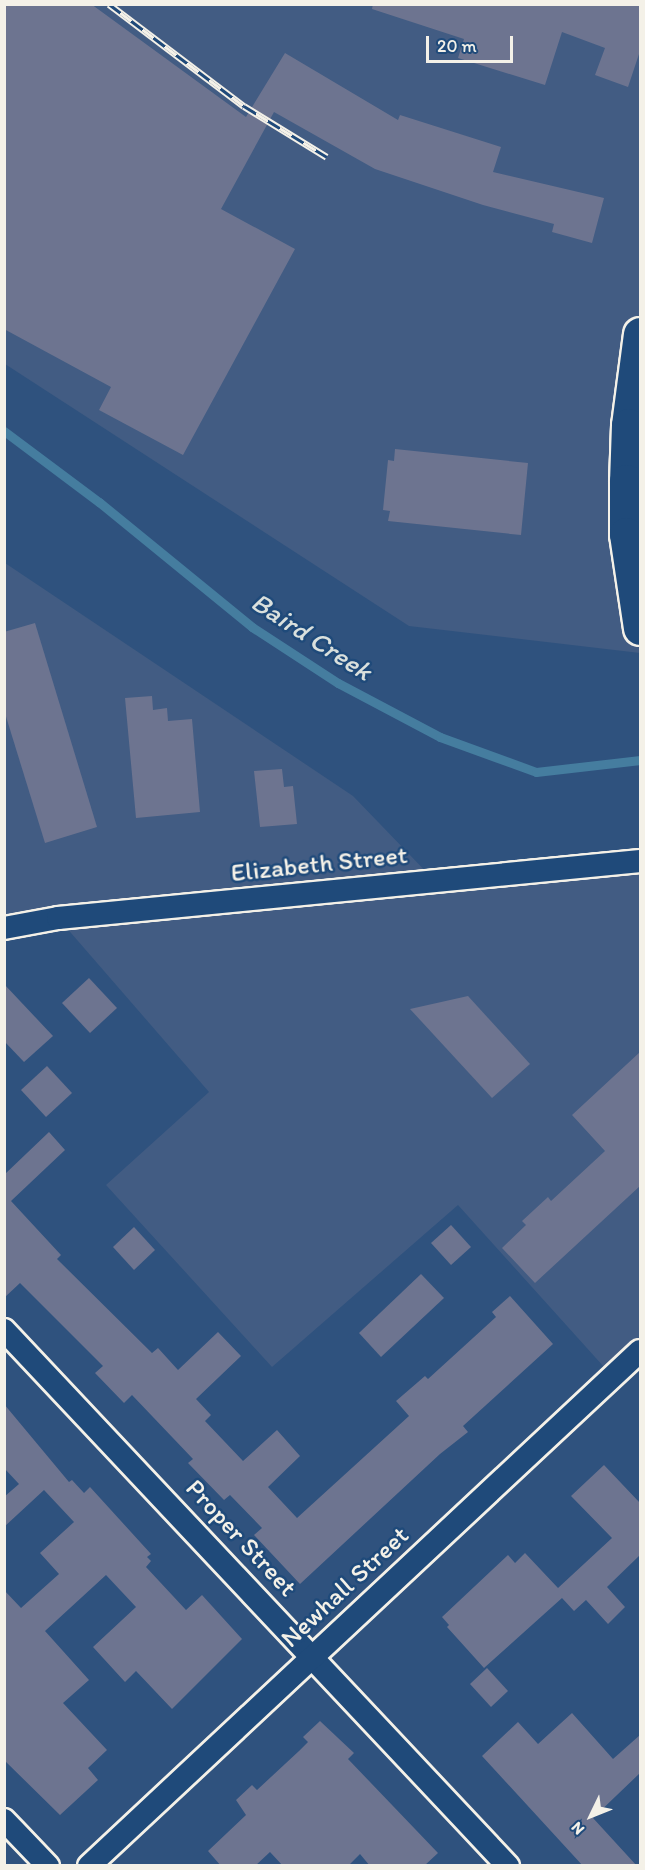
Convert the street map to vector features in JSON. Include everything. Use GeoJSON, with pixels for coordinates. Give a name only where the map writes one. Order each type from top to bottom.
{"type":"FeatureCollection","features":[{"type":"Feature","properties":{"kind":"main road"},"geometry":{"type":"LineString","coordinates":[[640,334],[628,425],[626,534],[640,628]]}},
{"type":"Feature","properties":{"kind":"street","name":"Elizabeth Street"},"geometry":{"type":"LineString","coordinates":[[4,927],[58,918],[640,861]]}},
{"type":"Feature","properties":{"kind":"street","name":"Proper Street"},"geometry":{"type":"LineString","coordinates":[[4,1330],[508,1866]]}},
{"type":"Feature","properties":{"kind":"street","name":"Newhall Street"},"geometry":{"type":"LineString","coordinates":[[89,1866],[640,1351]]}},
{"type":"Feature","properties":{"kind":"street"},"geometry":{"type":"LineString","coordinates":[[4,1820],[48,1866]]}},
{"type":"Feature","properties":{"kind":"shaded area"},"geometry":{"type":"Polygon","coordinates":[[[4,5],[640,5],[640,653],[409,626],[5,364],[4,5]]]}},
{"type":"Feature","properties":{"kind":"shaded area"},"geometry":{"type":"Polygon","coordinates":[[[5,563],[353,796],[435,881],[640,861],[640,1351],[613,1377],[458,1205],[272,1367],[106,1185],[209,1092],[58,918],[5,928],[5,563]]]}},
{"type":"Feature","properties":{"kind":"building"},"geometry":{"type":"Polygon","coordinates":[[[4,4],[91,4],[246,117],[285,53],[398,120],[400,115],[501,147],[493,172],[604,198],[592,243],[552,232],[554,224],[483,205],[375,169],[274,112],[221,209],[295,249],[183,455],[99,410],[111,387],[4,329],[4,4]]]}},
{"type":"Feature","properties":{"kind":"building"},"geometry":{"type":"Polygon","coordinates":[[[373,4],[640,4],[640,51],[628,87],[595,75],[605,48],[562,32],[545,85],[458,58],[464,39],[372,9],[373,4]]]}},
{"type":"Feature","properties":{"kind":"building"},"geometry":{"type":"Polygon","coordinates":[[[395,449],[528,463],[521,535],[388,521],[390,511],[383,510],[388,460],[394,461],[395,449]]]}},
{"type":"Feature","properties":{"kind":"building"},"geometry":{"type":"Polygon","coordinates":[[[35,623],[97,827],[45,843],[4,710],[4,632],[35,623]]]}},
{"type":"Feature","properties":{"kind":"building"},"geometry":{"type":"Polygon","coordinates":[[[152,696],[153,710],[167,708],[168,721],[192,719],[200,812],[136,818],[125,698],[152,696]]]}},
{"type":"Feature","properties":{"kind":"building"},"geometry":{"type":"Polygon","coordinates":[[[282,769],[284,787],[293,786],[297,824],[260,827],[254,771],[282,769]]]}},
{"type":"Feature","properties":{"kind":"building"},"geometry":{"type":"Polygon","coordinates":[[[89,978],[117,1008],[90,1033],[62,1003],[89,978]]]}},
{"type":"Feature","properties":{"kind":"building"},"geometry":{"type":"Polygon","coordinates":[[[4,984],[53,1036],[24,1062],[4,1041],[4,984]]]}},
{"type":"Feature","properties":{"kind":"building"},"geometry":{"type":"Polygon","coordinates":[[[468,996],[530,1064],[492,1098],[410,1009],[468,996]]]}},
{"type":"Feature","properties":{"kind":"building"},"geometry":{"type":"Polygon","coordinates":[[[640,1052],[640,1186],[535,1283],[502,1248],[526,1225],[522,1221],[548,1197],[551,1201],[605,1151],[572,1115],[640,1052]]]}},
{"type":"Feature","properties":{"kind":"building"},"geometry":{"type":"Polygon","coordinates":[[[47,1066],[72,1093],[46,1117],[21,1090],[47,1066]]]}},
{"type":"Feature","properties":{"kind":"building"},"geometry":{"type":"Polygon","coordinates":[[[49,1132],[65,1150],[11,1201],[61,1255],[57,1259],[152,1353],[158,1348],[178,1370],[218,1332],[241,1356],[196,1399],[211,1415],[205,1421],[243,1461],[277,1430],[300,1456],[268,1487],[297,1518],[409,1416],[396,1401],[425,1376],[428,1379],[496,1317],[492,1312],[510,1296],[553,1344],[463,1426],[468,1432],[440,1454],[300,1584],[254,1535],[262,1528],[230,1495],[224,1500],[188,1463],[193,1459],[132,1395],[124,1403],[95,1373],[103,1366],[20,1283],[4,1298],[4,1175],[49,1132]]]}},
{"type":"Feature","properties":{"kind":"building"},"geometry":{"type":"Polygon","coordinates":[[[451,1225],[471,1247],[451,1265],[431,1243],[451,1225]]]}},
{"type":"Feature","properties":{"kind":"building"},"geometry":{"type":"Polygon","coordinates":[[[134,1227],[155,1250],[134,1270],[113,1247],[134,1227]]]}},
{"type":"Feature","properties":{"kind":"building"},"geometry":{"type":"Polygon","coordinates":[[[421,1274],[444,1298],[381,1357],[359,1333],[421,1274]]]}},
{"type":"Feature","properties":{"kind":"building"},"geometry":{"type":"Polygon","coordinates":[[[4,1404],[69,1482],[72,1480],[84,1493],[90,1487],[151,1554],[147,1557],[151,1561],[146,1567],[186,1610],[202,1595],[242,1639],[172,1709],[136,1671],[125,1682],[93,1647],[136,1607],[106,1575],[45,1631],[89,1680],[63,1703],[107,1750],[88,1768],[98,1780],[60,1815],[4,1760],[4,1590],[21,1608],[59,1574],[40,1553],[74,1522],[44,1490],[4,1527],[4,1497],[19,1484],[4,1468],[4,1404]]]}},
{"type":"Feature","properties":{"kind":"building"},"geometry":{"type":"Polygon","coordinates":[[[604,1465],[640,1503],[640,1555],[607,1587],[625,1607],[608,1624],[586,1600],[574,1611],[562,1598],[484,1668],[447,1627],[449,1625],[442,1617],[508,1555],[515,1563],[525,1553],[558,1588],[612,1538],[571,1496],[604,1465]]]}},
{"type":"Feature","properties":{"kind":"building"},"geometry":{"type":"Polygon","coordinates":[[[487,1668],[508,1691],[491,1707],[470,1684],[487,1668]]]}},
{"type":"Feature","properties":{"kind":"building"},"geometry":{"type":"Polygon","coordinates":[[[572,1713],[613,1759],[640,1735],[640,1773],[593,1818],[637,1866],[583,1866],[482,1756],[518,1722],[538,1744],[572,1713]]]}},
{"type":"Feature","properties":{"kind":"building"},"geometry":{"type":"Polygon","coordinates":[[[320,1721],[354,1753],[348,1759],[438,1853],[424,1866],[370,1866],[360,1854],[348,1866],[283,1866],[270,1852],[255,1866],[221,1866],[208,1851],[246,1815],[236,1800],[252,1785],[257,1790],[299,1751],[308,1742],[303,1737],[320,1721]]]}},
{"type":"Feature","properties":{"kind":"waterway","name":"Baird Creek"},"geometry":{"type":"LineString","coordinates":[[4,431],[99,502],[252,627],[338,683],[440,737],[536,772],[640,760]]}},
{"type":"Feature","properties":{"kind":"railway"},"geometry":{"type":"LineString","coordinates":[[109,4],[244,106],[327,157]]}}]}
